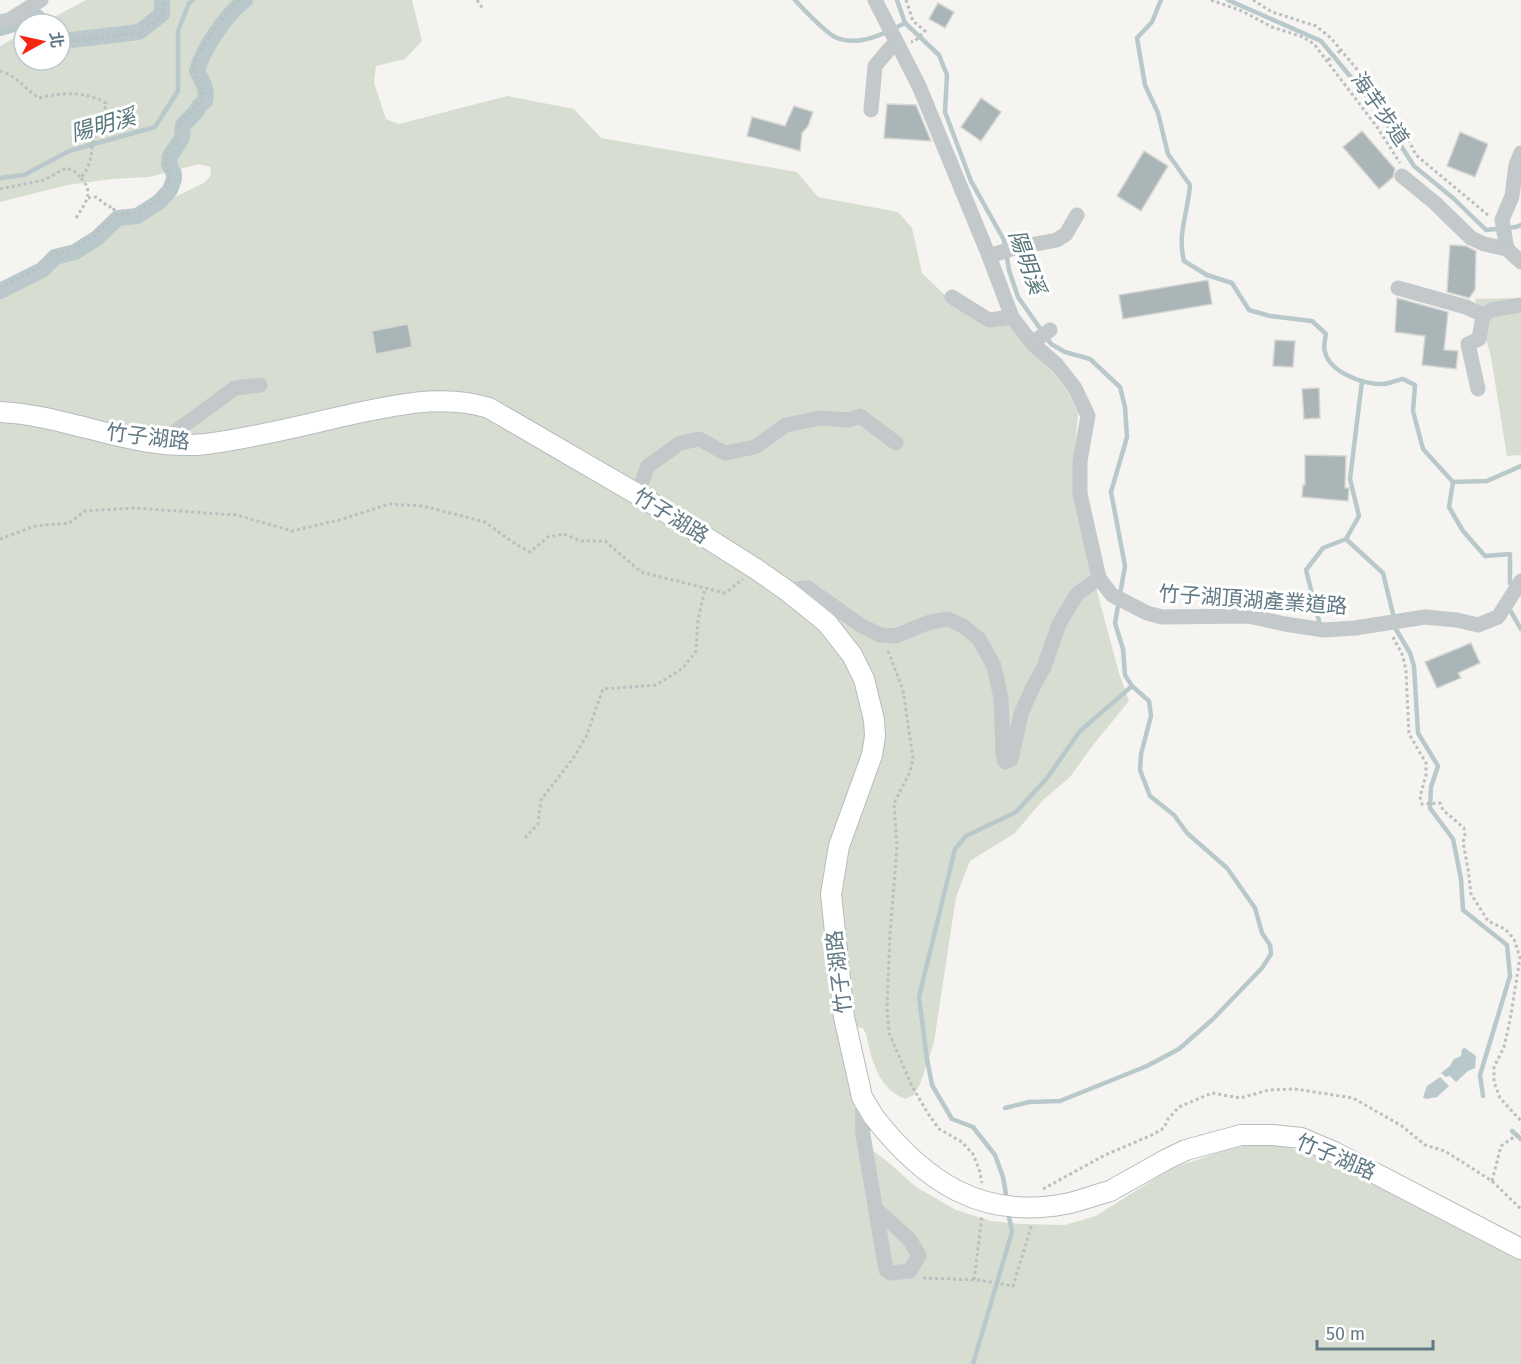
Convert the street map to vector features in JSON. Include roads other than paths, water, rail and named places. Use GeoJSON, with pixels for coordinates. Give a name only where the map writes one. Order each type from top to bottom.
{"type":"FeatureCollection","features":[{"type":"Feature","properties":{"kind":"main road","name":"竹子湖路"},"geometry":{"type":"LineString","coordinates":[[0,412],[21,413],[117,436],[186,445],[254,436],[402,404],[450,400],[489,408],[637,494],[756,569],[828,623],[852,655],[864,680],[874,720],[875,736],[872,755],[840,846],[831,894],[844,1017],[862,1097],[892,1141],[918,1166],[942,1184],[983,1201],[1009,1206],[1036,1207],[1066,1204],[1110,1191],[1186,1150],[1241,1135],[1301,1138],[1334,1152],[1521,1249]]}},
{"type":"Feature","properties":{"kind":"street"},"geometry":{"type":"LineString","coordinates":[[0,22],[9,20],[41,0]]}},
{"type":"Feature","properties":{"kind":"street","name":"竹子湖頂湖產業道路"},"geometry":{"type":"LineString","coordinates":[[875,0],[919,86],[994,255],[1012,317],[1032,344],[1057,365],[1069,380],[1088,416],[1080,461],[1080,494],[1099,578],[1112,595],[1147,613],[1162,617],[1248,616],[1324,630],[1355,628],[1425,617],[1457,620],[1478,625],[1498,617],[1521,581]]}},
{"type":"Feature","properties":{"kind":"street"},"geometry":{"type":"LineString","coordinates":[[872,110],[874,66],[891,47],[893,35]]}},
{"type":"Feature","properties":{"kind":"street"},"geometry":{"type":"LineString","coordinates":[[1521,153],[1516,165],[1517,197],[1503,221],[1506,244],[1521,261]]}},
{"type":"Feature","properties":{"kind":"street"},"geometry":{"type":"LineString","coordinates":[[1403,171],[1471,238],[1484,244],[1506,244]]}},
{"type":"Feature","properties":{"kind":"street"},"geometry":{"type":"LineString","coordinates":[[994,255],[1014,248],[1057,240],[1066,234],[1077,214]]}},
{"type":"Feature","properties":{"kind":"street"},"geometry":{"type":"LineString","coordinates":[[1398,288],[1466,307],[1483,315]]}},
{"type":"Feature","properties":{"kind":"street"},"geometry":{"type":"LineString","coordinates":[[952,297],[989,320],[1012,317]]}},
{"type":"Feature","properties":{"kind":"street"},"geometry":{"type":"LineString","coordinates":[[1478,388],[1468,344],[1479,339],[1483,315],[1491,310],[1521,305]]}},
{"type":"Feature","properties":{"kind":"street"},"geometry":{"type":"LineString","coordinates":[[1032,344],[1050,330]]}},
{"type":"Feature","properties":{"kind":"street"},"geometry":{"type":"LineString","coordinates":[[160,443],[234,388],[260,385]]}},
{"type":"Feature","properties":{"kind":"street"},"geometry":{"type":"LineString","coordinates":[[637,494],[648,466],[680,443],[699,439],[725,453],[755,447],[786,425],[820,418],[849,420],[860,416],[896,443]]}},
{"type":"Feature","properties":{"kind":"street"},"geometry":{"type":"LineString","coordinates":[[786,590],[808,588],[860,625],[880,635],[895,636],[930,622],[948,620],[963,626],[979,639],[994,666],[1000,698],[1005,762],[1011,759],[1021,714],[1044,668],[1059,624],[1077,594],[1099,578]]}},
{"type":"Feature","properties":{"kind":"street"},"geometry":{"type":"LineString","coordinates":[[862,1097],[863,1135],[886,1270],[891,1273],[910,1271],[919,1254],[909,1239],[877,1210]]}},
{"type":"Feature","properties":{"kind":"waterway"},"geometry":{"type":"LineString","coordinates":[[72,40],[139,32],[162,14],[162,0]]}},
{"type":"Feature","properties":{"kind":"waterway","name":"陽明溪"},"geometry":{"type":"LineString","coordinates":[[0,178],[24,175],[69,151],[155,127],[178,91],[178,31],[189,3],[193,0]]}},
{"type":"Feature","properties":{"kind":"waterway"},"geometry":{"type":"LineString","coordinates":[[0,291],[42,270],[55,257],[75,252],[97,238],[118,218],[137,216],[159,202],[170,190],[174,179],[169,164],[170,156],[182,138],[183,125],[205,101],[205,89],[197,71],[200,62],[216,32],[245,0]]}},
{"type":"Feature","properties":{"kind":"waterway","name":"陽明溪"},"geometry":{"type":"LineString","coordinates":[[795,0],[821,27],[837,38],[863,40],[881,35],[905,23],[939,55],[947,75],[945,112],[971,181],[1004,240],[1009,270],[1018,297],[1051,344],[1065,352],[1090,359],[1120,387],[1125,407],[1127,437],[1111,492],[1125,566],[1115,623],[1123,649],[1125,675],[1132,686],[1149,701],[1151,716],[1141,754],[1140,770],[1150,796],[1174,815],[1187,833],[1227,868],[1255,908],[1262,933],[1270,945],[1271,954],[1262,968],[1213,1019],[1179,1049],[1147,1066],[1060,1101],[1029,1102],[1005,1108]]}},
{"type":"Feature","properties":{"kind":"waterway"},"geometry":{"type":"LineString","coordinates":[[897,0],[905,23]]}},
{"type":"Feature","properties":{"kind":"waterway"},"geometry":{"type":"LineString","coordinates":[[1161,0],[1152,22],[1137,38],[1145,85],[1158,113],[1168,154],[1190,185],[1182,232],[1184,261],[1207,275],[1232,283],[1249,310],[1270,316],[1312,321],[1326,334],[1325,352],[1328,359],[1341,372],[1358,380],[1376,384],[1403,379],[1415,385],[1413,411],[1423,449],[1453,482],[1487,481],[1521,466]]}},
{"type":"Feature","properties":{"kind":"waterway"},"geometry":{"type":"LineString","coordinates":[[1228,0],[1321,41],[1378,110],[1414,166],[1453,198],[1486,230],[1521,225]]}},
{"type":"Feature","properties":{"kind":"waterway"},"geometry":{"type":"LineString","coordinates":[[0,28],[12,24]]}},
{"type":"Feature","properties":{"kind":"waterway"},"geometry":{"type":"LineString","coordinates":[[1319,621],[1306,570],[1323,548],[1346,539],[1359,516],[1350,479],[1362,381]]}},
{"type":"Feature","properties":{"kind":"waterway"},"geometry":{"type":"LineString","coordinates":[[1453,482],[1449,507],[1463,531],[1485,556],[1510,554],[1510,583]]}},
{"type":"Feature","properties":{"kind":"waterway"},"geometry":{"type":"LineString","coordinates":[[1346,539],[1383,573],[1393,614]]}},
{"type":"Feature","properties":{"kind":"waterway"},"geometry":{"type":"LineString","coordinates":[[1510,610],[1521,629]]}},
{"type":"Feature","properties":{"kind":"waterway"},"geometry":{"type":"LineString","coordinates":[[1394,626],[1410,653],[1414,666],[1418,733],[1438,766],[1431,787],[1430,808],[1453,839],[1461,879],[1463,910],[1507,945],[1510,976],[1480,1075],[1483,1096]]}},
{"type":"Feature","properties":{"kind":"waterway"},"geometry":{"type":"LineString","coordinates":[[1007,1200],[1003,1177],[995,1155],[973,1127],[952,1119],[932,1085],[919,997],[955,849],[966,836],[1016,812],[1047,778],[1080,731],[1132,686]]}},
{"type":"Feature","properties":{"kind":"waterway"},"geometry":{"type":"LineString","coordinates":[[1512,1131],[1521,1139]]}},
{"type":"Feature","properties":{"kind":"waterway"},"geometry":{"type":"LineString","coordinates":[[973,1364],[1012,1232],[1008,1211]]}}]}
